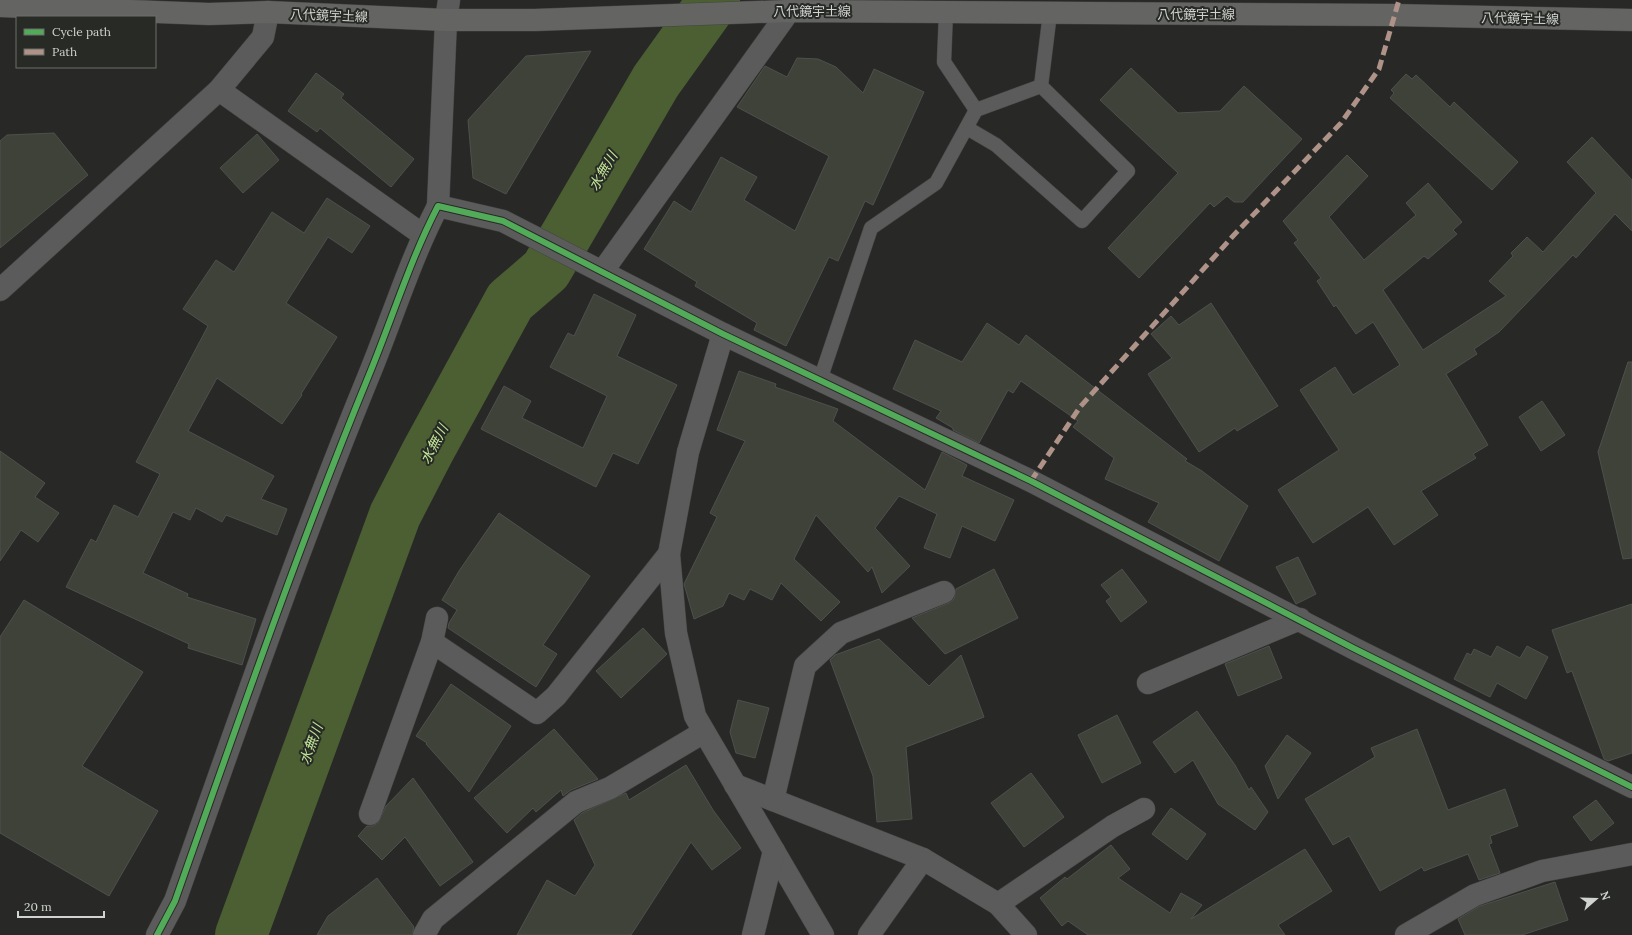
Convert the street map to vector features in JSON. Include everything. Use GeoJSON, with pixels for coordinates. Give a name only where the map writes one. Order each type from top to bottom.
{"type":"FeatureCollection","features":[{"type":"Feature","properties":{"kind":"main road","name":"八代鏡宇土線"},"geometry":{"type":"LineString","coordinates":[[0,6],[205,7],[268,12],[447,10],[535,20],[760,12],[792,5],[946,12],[1385,15],[1632,20]]}},
{"type":"Feature","properties":{"kind":"street"},"geometry":{"type":"LineString","coordinates":[[593,267],[792,5]]}},
{"type":"Feature","properties":{"kind":"street"},"geometry":{"type":"LineString","coordinates":[[157,935],[175,901],[265,644],[329,473],[392,320],[423,235],[438,206],[447,10]]}},
{"type":"Feature","properties":{"kind":"street"},"geometry":{"type":"LineString","coordinates":[[0,290],[219,90],[263,36],[268,12]]}},
{"type":"Feature","properties":{"kind":"street"},"geometry":{"type":"LineString","coordinates":[[219,90],[423,235]]}},
{"type":"Feature","properties":{"kind":"street"},"geometry":{"type":"LineString","coordinates":[[438,206],[503,221],[722,334],[1032,481],[1353,648],[1632,787]]}},
{"type":"Feature","properties":{"kind":"street"},"geometry":{"type":"LineString","coordinates":[[722,334],[688,452],[669,554],[676,633],[695,716],[823,935]]}},
{"type":"Feature","properties":{"kind":"street"},"geometry":{"type":"LineString","coordinates":[[432,642],[537,713],[556,696],[669,554]]}},
{"type":"Feature","properties":{"kind":"street"},"geometry":{"type":"LineString","coordinates":[[773,800],[805,666],[841,634],[944,592]]}},
{"type":"Feature","properties":{"kind":"street"},"geometry":{"type":"LineString","coordinates":[[370,814],[432,642],[437,618]]}},
{"type":"Feature","properties":{"kind":"street"},"geometry":{"type":"LineString","coordinates":[[1148,683],[1300,620]]}},
{"type":"Feature","properties":{"kind":"street"},"geometry":{"type":"LineString","coordinates":[[424,935],[433,919],[576,802],[610,788],[704,732]]}},
{"type":"Feature","properties":{"kind":"street"},"geometry":{"type":"LineString","coordinates":[[735,785],[923,859],[998,904],[1026,935]]}},
{"type":"Feature","properties":{"kind":"street"},"geometry":{"type":"LineString","coordinates":[[998,904],[1113,826],[1144,809]]}},
{"type":"Feature","properties":{"kind":"street"},"geometry":{"type":"LineString","coordinates":[[753,935],[774,851]]}},
{"type":"Feature","properties":{"kind":"street"},"geometry":{"type":"LineString","coordinates":[[1406,935],[1475,895],[1542,872],[1632,854]]}},
{"type":"Feature","properties":{"kind":"street"},"geometry":{"type":"LineString","coordinates":[[869,935],[923,859]]}},
{"type":"Feature","properties":{"kind":"lane"},"geometry":{"type":"LineString","coordinates":[[946,12],[944,62],[976,110]]}},
{"type":"Feature","properties":{"kind":"lane"},"geometry":{"type":"LineString","coordinates":[[1041,86],[1050,13]]}},
{"type":"Feature","properties":{"kind":"lane"},"geometry":{"type":"LineString","coordinates":[[820,380],[871,228],[936,184],[976,110],[1041,86]]}},
{"type":"Feature","properties":{"kind":"lane"},"geometry":{"type":"LineString","coordinates":[[967,128],[996,145],[1082,221],[1128,171],[1041,86]]}},
{"type":"Feature","properties":{"kind":"building"},"geometry":{"type":"Polygon","coordinates":[[[591,51],[506,194],[473,178],[468,120],[526,56],[591,51]]]}},
{"type":"Feature","properties":{"kind":"building"},"geometry":{"type":"Polygon","coordinates":[[[797,58],[818,59],[836,67],[863,93],[874,69],[924,92],[873,205],[865,201],[838,261],[829,257],[786,346],[754,330],[757,323],[695,286],[697,282],[644,249],[674,201],[691,212],[721,157],[757,177],[744,200],[795,231],[829,156],[737,107],[765,66],[787,77],[797,58]]]}},
{"type":"Feature","properties":{"kind":"building"},"geometry":{"type":"Polygon","coordinates":[[[1131,68],[1178,113],[1220,111],[1244,86],[1302,139],[1243,202],[1234,202],[1227,196],[1214,207],[1210,203],[1139,278],[1108,248],[1178,173],[1100,100],[1131,68]]]}},
{"type":"Feature","properties":{"kind":"building"},"geometry":{"type":"Polygon","coordinates":[[[316,73],[344,94],[341,98],[414,159],[391,187],[320,128],[317,132],[288,111],[316,73]]]}},
{"type":"Feature","properties":{"kind":"building"},"geometry":{"type":"Polygon","coordinates":[[[1406,74],[1412,79],[1416,75],[1450,107],[1454,102],[1518,162],[1492,190],[1390,98],[1394,93],[1391,90],[1406,74]]]}},
{"type":"Feature","properties":{"kind":"building"},"geometry":{"type":"Polygon","coordinates":[[[54,133],[88,175],[0,248],[0,141],[7,135],[54,133]]]}},
{"type":"Feature","properties":{"kind":"building"},"geometry":{"type":"Polygon","coordinates":[[[257,134],[279,160],[243,193],[220,168],[257,134]]]}},
{"type":"Feature","properties":{"kind":"building"},"geometry":{"type":"Polygon","coordinates":[[[1592,137],[1632,180],[1632,231],[1615,214],[1576,258],[1573,255],[1499,332],[1474,349],[1477,354],[1446,374],[1488,445],[1473,454],[1476,458],[1421,491],[1438,515],[1394,545],[1368,507],[1313,543],[1278,490],[1339,450],[1300,390],[1335,367],[1353,395],[1400,365],[1373,322],[1356,334],[1336,305],[1334,307],[1317,281],[1321,278],[1294,243],[1298,240],[1283,221],[1347,155],[1368,176],[1329,217],[1364,260],[1416,215],[1406,203],[1428,183],[1462,222],[1453,230],[1457,234],[1428,259],[1424,256],[1383,290],[1423,350],[1506,296],[1489,281],[1513,256],[1511,253],[1527,237],[1543,252],[1596,193],[1567,162],[1592,137]]]}},
{"type":"Feature","properties":{"kind":"building"},"geometry":{"type":"Polygon","coordinates":[[[327,198],[370,226],[352,253],[328,237],[286,303],[337,337],[301,394],[302,395],[282,424],[217,378],[188,431],[274,476],[261,499],[287,509],[277,535],[226,515],[222,522],[196,508],[190,520],[173,512],[143,573],[188,594],[187,597],[256,619],[242,665],[188,648],[189,644],[66,587],[91,539],[96,542],[114,505],[138,517],[160,474],[136,462],[208,326],[183,309],[216,260],[234,272],[272,212],[304,233],[327,198]]]}},
{"type":"Feature","properties":{"kind":"building"},"geometry":{"type":"Polygon","coordinates":[[[594,294],[636,315],[617,356],[677,385],[638,464],[613,453],[596,487],[481,429],[504,386],[531,401],[522,418],[583,448],[607,396],[550,367],[568,333],[574,336],[594,294]]]}},
{"type":"Feature","properties":{"kind":"building"},"geometry":{"type":"Polygon","coordinates":[[[1211,303],[1278,406],[1237,431],[1235,428],[1199,452],[1148,374],[1172,358],[1151,334],[1171,316],[1179,325],[1211,303]]]}},
{"type":"Feature","properties":{"kind":"building"},"geometry":{"type":"Polygon","coordinates":[[[987,323],[1019,345],[1026,335],[1187,459],[1185,461],[1202,471],[1248,506],[1219,561],[1148,522],[1159,503],[1105,479],[1114,458],[1073,427],[1078,421],[1021,381],[1013,393],[1008,390],[979,443],[953,430],[953,428],[936,418],[941,411],[893,389],[915,340],[962,362],[987,323]]]}},
{"type":"Feature","properties":{"kind":"building"},"geometry":{"type":"Polygon","coordinates":[[[1628,362],[1632,362],[1632,558],[1623,559],[1598,452],[1628,362]]]}},
{"type":"Feature","properties":{"kind":"building"},"geometry":{"type":"Polygon","coordinates":[[[739,371],[776,384],[775,387],[838,409],[833,421],[925,490],[942,452],[967,465],[962,476],[1014,500],[995,541],[962,526],[950,558],[924,548],[937,514],[899,496],[875,528],[910,566],[882,593],[872,567],[868,572],[816,515],[794,559],[840,602],[821,621],[781,583],[772,600],[750,589],[744,600],[729,593],[723,606],[694,619],[684,584],[717,517],[710,513],[745,441],[717,430],[739,371]]]}},
{"type":"Feature","properties":{"kind":"building"},"geometry":{"type":"Polygon","coordinates":[[[1542,401],[1565,435],[1541,451],[1519,417],[1542,401]]]}},
{"type":"Feature","properties":{"kind":"building"},"geometry":{"type":"Polygon","coordinates":[[[0,451],[45,483],[35,497],[59,513],[38,542],[21,530],[0,561],[0,451]]]}},
{"type":"Feature","properties":{"kind":"building"},"geometry":{"type":"Polygon","coordinates":[[[499,513],[590,576],[543,645],[557,654],[536,687],[448,628],[449,623],[457,610],[442,600],[459,571],[499,513]]]}},
{"type":"Feature","properties":{"kind":"building"},"geometry":{"type":"Polygon","coordinates":[[[1298,557],[1316,594],[1296,604],[1276,567],[1298,557]]]}},
{"type":"Feature","properties":{"kind":"building"},"geometry":{"type":"Polygon","coordinates":[[[994,569],[1018,618],[945,654],[912,618],[949,603],[954,599],[956,589],[994,569]]]}},
{"type":"Feature","properties":{"kind":"building"},"geometry":{"type":"Polygon","coordinates":[[[1122,569],[1147,602],[1121,622],[1106,601],[1111,597],[1101,585],[1122,569]]]}},
{"type":"Feature","properties":{"kind":"building"},"geometry":{"type":"Polygon","coordinates":[[[24,600],[143,672],[82,766],[158,811],[109,896],[0,833],[0,637],[24,600]]]}},
{"type":"Feature","properties":{"kind":"building"},"geometry":{"type":"Polygon","coordinates":[[[1632,604],[1632,753],[1608,761],[1604,759],[1572,671],[1567,673],[1552,630],[1632,604]]]}},
{"type":"Feature","properties":{"kind":"building"},"geometry":{"type":"Polygon","coordinates":[[[643,628],[667,654],[621,698],[596,671],[643,628]]]}},
{"type":"Feature","properties":{"kind":"building"},"geometry":{"type":"Polygon","coordinates":[[[879,639],[929,686],[961,655],[984,717],[906,747],[912,819],[877,822],[873,776],[830,660],[835,655],[879,639]]]}},
{"type":"Feature","properties":{"kind":"building"},"geometry":{"type":"Polygon","coordinates":[[[1269,646],[1282,678],[1238,696],[1225,664],[1269,646]]]}},
{"type":"Feature","properties":{"kind":"building"},"geometry":{"type":"Polygon","coordinates":[[[1497,646],[1520,658],[1527,646],[1548,657],[1526,699],[1497,683],[1490,697],[1454,679],[1467,653],[1471,655],[1474,649],[1491,657],[1497,646]]]}},
{"type":"Feature","properties":{"kind":"building"},"geometry":{"type":"Polygon","coordinates":[[[451,684],[511,726],[469,792],[426,744],[427,743],[416,736],[451,684]]]}},
{"type":"Feature","properties":{"kind":"building"},"geometry":{"type":"Polygon","coordinates":[[[738,700],[769,708],[755,758],[736,753],[730,732],[738,700]]]}},
{"type":"Feature","properties":{"kind":"building"},"geometry":{"type":"Polygon","coordinates":[[[1197,711],[1235,765],[1249,790],[1251,787],[1268,812],[1255,830],[1218,804],[1193,760],[1175,773],[1153,742],[1197,711]]]}},
{"type":"Feature","properties":{"kind":"building"},"geometry":{"type":"Polygon","coordinates":[[[1117,715],[1141,763],[1102,783],[1078,735],[1117,715]]]}},
{"type":"Feature","properties":{"kind":"building"},"geometry":{"type":"Polygon","coordinates":[[[554,729],[598,779],[571,790],[563,796],[561,790],[536,812],[533,808],[507,833],[474,798],[554,729]]]}},
{"type":"Feature","properties":{"kind":"building"},"geometry":{"type":"Polygon","coordinates":[[[1417,729],[1448,810],[1505,789],[1518,826],[1490,836],[1492,843],[1489,844],[1500,873],[1479,880],[1468,854],[1424,871],[1422,867],[1380,891],[1349,836],[1333,845],[1305,799],[1375,757],[1371,748],[1417,729]]]}},
{"type":"Feature","properties":{"kind":"building"},"geometry":{"type":"Polygon","coordinates":[[[1287,735],[1311,753],[1278,799],[1265,766],[1287,735]]]}},
{"type":"Feature","properties":{"kind":"building"},"geometry":{"type":"Polygon","coordinates":[[[686,765],[713,810],[741,848],[712,870],[691,842],[631,935],[517,935],[547,880],[575,896],[595,865],[574,820],[582,813],[626,793],[629,800],[686,765]]]}},
{"type":"Feature","properties":{"kind":"building"},"geometry":{"type":"Polygon","coordinates":[[[1031,773],[1064,817],[1024,847],[991,803],[1031,773]]]}},
{"type":"Feature","properties":{"kind":"building"},"geometry":{"type":"Polygon","coordinates":[[[413,778],[473,862],[440,886],[405,837],[382,860],[358,836],[367,826],[373,826],[378,823],[386,806],[413,778]]]}},
{"type":"Feature","properties":{"kind":"building"},"geometry":{"type":"Polygon","coordinates":[[[1596,800],[1614,823],[1591,841],[1573,817],[1596,800]]]}},
{"type":"Feature","properties":{"kind":"building"},"geometry":{"type":"Polygon","coordinates":[[[1171,808],[1206,834],[1187,860],[1152,834],[1171,808]]]}},
{"type":"Feature","properties":{"kind":"building"},"geometry":{"type":"Polygon","coordinates":[[[1111,845],[1130,869],[1118,878],[1170,913],[1181,893],[1202,905],[1191,919],[1305,849],[1332,891],[1278,925],[1285,935],[1088,935],[1068,921],[1062,926],[1040,898],[1065,877],[1067,879],[1111,845]]]}},
{"type":"Feature","properties":{"kind":"building"},"geometry":{"type":"Polygon","coordinates":[[[377,878],[414,927],[412,935],[317,935],[328,916],[377,878]]]}},
{"type":"Feature","properties":{"kind":"building"},"geometry":{"type":"Polygon","coordinates":[[[1555,882],[1568,920],[1522,935],[1465,935],[1458,919],[1480,906],[1555,882]]]}},
{"type":"Feature","properties":{"kind":"waterway","name":"水無川"},"geometry":{"type":"LineString","coordinates":[[241,935],[395,515],[428,451],[510,301],[546,270],[656,81],[714,0]]}},
{"type":"Feature","properties":{"kind":"marked path"},"geometry":{"type":"LineString","coordinates":[[1031,481],[1080,407],[1233,236],[1341,123],[1379,69],[1399,0]]}},
{"type":"Feature","properties":{"kind":"cycle path"},"geometry":{"type":"LineString","coordinates":[[157,935],[175,901],[221,769],[317,505],[410,268],[438,206],[503,221],[723,334],[1031,481],[1353,648],[1632,787]]}}]}
